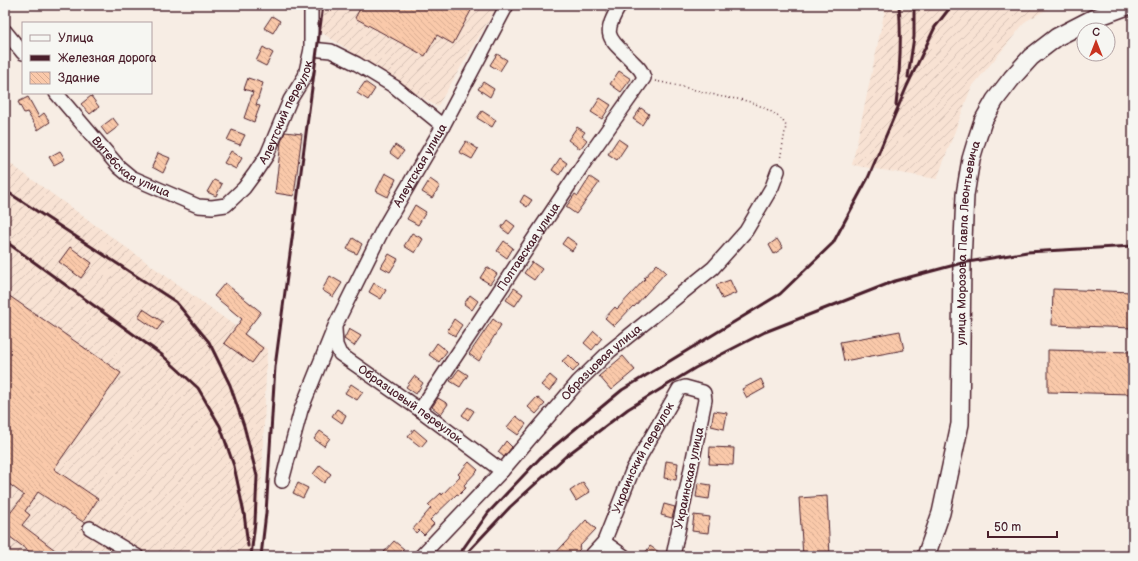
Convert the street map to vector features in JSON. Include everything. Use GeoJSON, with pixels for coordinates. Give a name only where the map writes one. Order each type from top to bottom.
{"type":"FeatureCollection","features":[{"type":"Feature","properties":{"kind":"main road","name":"улица Морозова Павла Леонтьевича"},"geometry":{"type":"LineString","coordinates":[[926,556],[941,513],[960,424],[962,263],[965,196],[976,138],[983,121],[995,100],[1031,57],[1057,37],[1092,19],[1130,5]]}},
{"type":"Feature","properties":{"kind":"street","name":"Алеутский переулок"},"geometry":{"type":"LineString","coordinates":[[226,205],[244,188],[267,155],[290,100],[305,76],[311,49],[311,5]]}},
{"type":"Feature","properties":{"kind":"street","name":"Алеутская улица"},"geometry":{"type":"LineString","coordinates":[[282,481],[302,410],[335,326],[383,229],[443,126],[507,5]]}},
{"type":"Feature","properties":{"kind":"street"},"geometry":{"type":"LineString","coordinates":[[620,5],[608,29],[610,38],[642,71],[641,81]]}},
{"type":"Feature","properties":{"kind":"street"},"geometry":{"type":"LineString","coordinates":[[5,31],[22,52]]}},
{"type":"Feature","properties":{"kind":"street"},"geometry":{"type":"LineString","coordinates":[[311,49],[331,51],[357,64],[395,87],[443,126]]}},
{"type":"Feature","properties":{"kind":"street","name":"Полтавская улица"},"geometry":{"type":"LineString","coordinates":[[420,410],[584,163],[641,81]]}},
{"type":"Feature","properties":{"kind":"street","name":"Витебская улица"},"geometry":{"type":"LineString","coordinates":[[57,94],[119,167],[131,178],[198,206],[212,207],[226,205]]}},
{"type":"Feature","properties":{"kind":"street","name":"Образцовая улица"},"geometry":{"type":"LineString","coordinates":[[421,556],[502,471],[578,382],[610,351],[713,268],[746,231],[772,187],[778,171]]}},
{"type":"Feature","properties":{"kind":"street","name":"Образцовый переулок"},"geometry":{"type":"LineString","coordinates":[[335,326],[336,344],[340,354],[420,410],[502,471]]}},
{"type":"Feature","properties":{"kind":"street","name":"Украинский переулок"},"geometry":{"type":"LineString","coordinates":[[591,556],[604,542],[633,469],[679,390],[686,387],[703,392],[705,400]]}},
{"type":"Feature","properties":{"kind":"street","name":"Украинская улица"},"geometry":{"type":"LineString","coordinates":[[673,556],[705,400]]}},
{"type":"Feature","properties":{"kind":"street"},"geometry":{"type":"LineString","coordinates":[[90,528],[137,556]]}},
{"type":"Feature","properties":{"kind":"street"},"geometry":{"type":"LineString","coordinates":[[604,542],[624,556]]}},
{"type":"Feature","properties":{"kind":"path"},"geometry":{"type":"LineString","coordinates":[[641,81],[675,85],[719,96],[745,100],[783,120],[786,126],[786,131],[778,171]]}},
{"type":"Feature","properties":{"kind":"shaded area"},"geometry":{"type":"Polygon","coordinates":[[[315,5],[498,5],[437,107],[316,29],[315,5]]]}},
{"type":"Feature","properties":{"kind":"shaded area"},"geometry":{"type":"Polygon","coordinates":[[[886,5],[1055,5],[1026,21],[971,88],[937,179],[852,165],[886,5]]]}},
{"type":"Feature","properties":{"kind":"shaded area"},"geometry":{"type":"Polygon","coordinates":[[[5,160],[267,349],[262,475],[253,556],[5,556],[5,160]]]}},
{"type":"Feature","properties":{"kind":"building"},"geometry":{"type":"Polygon","coordinates":[[[362,5],[474,5],[453,44],[437,35],[425,56],[355,18],[362,5]]]}},
{"type":"Feature","properties":{"kind":"building"},"geometry":{"type":"Polygon","coordinates":[[[272,16],[280,21],[273,33],[264,28],[272,16]]]}},
{"type":"Feature","properties":{"kind":"building"},"geometry":{"type":"Polygon","coordinates":[[[263,47],[273,53],[266,66],[256,61],[263,47]]]}},
{"type":"Feature","properties":{"kind":"building"},"geometry":{"type":"Polygon","coordinates":[[[497,54],[507,60],[500,71],[490,65],[497,54]]]}},
{"type":"Feature","properties":{"kind":"building"},"geometry":{"type":"Polygon","coordinates":[[[619,71],[631,79],[621,92],[610,84],[619,71]]]}},
{"type":"Feature","properties":{"kind":"building"},"geometry":{"type":"Polygon","coordinates":[[[248,78],[263,83],[256,105],[260,106],[254,122],[244,118],[253,92],[244,89],[248,78]]]}},
{"type":"Feature","properties":{"kind":"building"},"geometry":{"type":"Polygon","coordinates":[[[365,82],[375,89],[368,100],[357,93],[365,82]]]}},
{"type":"Feature","properties":{"kind":"building"},"geometry":{"type":"Polygon","coordinates":[[[483,82],[494,89],[490,97],[478,89],[483,82]]]}},
{"type":"Feature","properties":{"kind":"building"},"geometry":{"type":"Polygon","coordinates":[[[91,96],[99,107],[90,114],[81,104],[91,96]]]}},
{"type":"Feature","properties":{"kind":"building"},"geometry":{"type":"Polygon","coordinates":[[[28,97],[39,117],[44,113],[50,122],[38,130],[27,112],[24,113],[18,102],[28,97]]]}},
{"type":"Feature","properties":{"kind":"building"},"geometry":{"type":"Polygon","coordinates":[[[600,98],[611,105],[602,119],[591,112],[600,98]]]}},
{"type":"Feature","properties":{"kind":"building"},"geometry":{"type":"Polygon","coordinates":[[[641,108],[649,114],[642,125],[633,119],[641,108]]]}},
{"type":"Feature","properties":{"kind":"building"},"geometry":{"type":"Polygon","coordinates":[[[482,111],[496,120],[492,127],[477,118],[482,111]]]}},
{"type":"Feature","properties":{"kind":"building"},"geometry":{"type":"Polygon","coordinates":[[[113,118],[119,126],[107,135],[101,127],[113,118]]]}},
{"type":"Feature","properties":{"kind":"building"},"geometry":{"type":"Polygon","coordinates":[[[577,127],[585,132],[582,136],[587,140],[580,149],[568,140],[577,127]]]}},
{"type":"Feature","properties":{"kind":"building"},"geometry":{"type":"Polygon","coordinates":[[[232,130],[245,135],[240,145],[227,140],[232,130]]]}},
{"type":"Feature","properties":{"kind":"building"},"geometry":{"type":"Polygon","coordinates":[[[285,132],[302,134],[294,196],[275,193],[281,142],[285,132]]]}},
{"type":"Feature","properties":{"kind":"building"},"geometry":{"type":"Polygon","coordinates":[[[618,139],[627,145],[617,160],[608,154],[618,139]]]}},
{"type":"Feature","properties":{"kind":"building"},"geometry":{"type":"Polygon","coordinates":[[[466,141],[478,149],[472,159],[459,152],[466,141]]]}},
{"type":"Feature","properties":{"kind":"building"},"geometry":{"type":"Polygon","coordinates":[[[395,145],[404,151],[398,159],[390,153],[395,145]]]}},
{"type":"Feature","properties":{"kind":"building"},"geometry":{"type":"Polygon","coordinates":[[[60,151],[65,159],[54,165],[49,157],[60,151]]]}},
{"type":"Feature","properties":{"kind":"building"},"geometry":{"type":"Polygon","coordinates":[[[231,151],[242,158],[236,169],[224,163],[231,151]]]}},
{"type":"Feature","properties":{"kind":"building"},"geometry":{"type":"Polygon","coordinates":[[[158,153],[170,158],[163,173],[152,167],[158,153]]]}},
{"type":"Feature","properties":{"kind":"building"},"geometry":{"type":"Polygon","coordinates":[[[560,158],[567,163],[559,175],[552,170],[560,158]]]}},
{"type":"Feature","properties":{"kind":"building"},"geometry":{"type":"Polygon","coordinates":[[[385,173],[396,179],[388,197],[376,191],[385,173]]]}},
{"type":"Feature","properties":{"kind":"building"},"geometry":{"type":"Polygon","coordinates":[[[590,177],[599,183],[576,214],[566,207],[575,194],[578,196],[590,177]]]}},
{"type":"Feature","properties":{"kind":"building"},"geometry":{"type":"Polygon","coordinates":[[[430,179],[440,186],[432,198],[422,192],[430,179]]]}},
{"type":"Feature","properties":{"kind":"building"},"geometry":{"type":"Polygon","coordinates":[[[214,180],[222,184],[216,196],[207,192],[214,180]]]}},
{"type":"Feature","properties":{"kind":"building"},"geometry":{"type":"Polygon","coordinates":[[[524,195],[532,200],[527,207],[520,202],[524,195]]]}},
{"type":"Feature","properties":{"kind":"building"},"geometry":{"type":"Polygon","coordinates":[[[415,205],[426,212],[418,225],[407,219],[415,205]]]}},
{"type":"Feature","properties":{"kind":"building"},"geometry":{"type":"Polygon","coordinates":[[[507,220],[515,226],[509,234],[501,228],[507,220]]]}},
{"type":"Feature","properties":{"kind":"building"},"geometry":{"type":"Polygon","coordinates":[[[412,233],[423,239],[415,253],[404,246],[412,233]]]}},
{"type":"Feature","properties":{"kind":"building"},"geometry":{"type":"Polygon","coordinates":[[[567,237],[577,244],[572,251],[562,244],[567,237]]]}},
{"type":"Feature","properties":{"kind":"building"},"geometry":{"type":"Polygon","coordinates":[[[353,238],[362,244],[357,254],[347,249],[353,238]]]}},
{"type":"Feature","properties":{"kind":"building"},"geometry":{"type":"Polygon","coordinates":[[[777,239],[783,248],[774,254],[769,245],[777,239]]]}},
{"type":"Feature","properties":{"kind":"building"},"geometry":{"type":"Polygon","coordinates":[[[504,241],[513,248],[507,258],[497,251],[504,241]]]}},
{"type":"Feature","properties":{"kind":"building"},"geometry":{"type":"Polygon","coordinates":[[[70,247],[92,263],[81,278],[59,262],[70,247]]]}},
{"type":"Feature","properties":{"kind":"building"},"geometry":{"type":"Polygon","coordinates":[[[389,254],[398,259],[390,272],[381,267],[389,254]]]}},
{"type":"Feature","properties":{"kind":"building"},"geometry":{"type":"Polygon","coordinates":[[[532,262],[542,269],[534,280],[524,273],[532,262]]]}},
{"type":"Feature","properties":{"kind":"building"},"geometry":{"type":"Polygon","coordinates":[[[657,264],[666,272],[634,307],[633,306],[614,326],[605,318],[615,307],[617,309],[657,264]]]}},
{"type":"Feature","properties":{"kind":"building"},"geometry":{"type":"Polygon","coordinates":[[[487,267],[497,274],[490,284],[480,278],[487,267]]]}},
{"type":"Feature","properties":{"kind":"building"},"geometry":{"type":"Polygon","coordinates":[[[330,276],[342,283],[333,297],[322,290],[330,276]]]}},
{"type":"Feature","properties":{"kind":"building"},"geometry":{"type":"Polygon","coordinates":[[[730,280],[736,293],[722,299],[716,285],[730,280]]]}},
{"type":"Feature","properties":{"kind":"building"},"geometry":{"type":"Polygon","coordinates":[[[225,283],[261,312],[244,334],[263,348],[252,363],[224,343],[242,319],[214,296],[225,283]]]}},
{"type":"Feature","properties":{"kind":"building"},"geometry":{"type":"Polygon","coordinates":[[[374,283],[386,290],[381,299],[369,292],[374,283]]]}},
{"type":"Feature","properties":{"kind":"building"},"geometry":{"type":"Polygon","coordinates":[[[514,288],[523,294],[515,306],[506,300],[514,288]]]}},
{"type":"Feature","properties":{"kind":"building"},"geometry":{"type":"Polygon","coordinates":[[[1053,289],[1133,292],[1133,328],[1052,325],[1053,289]]]}},
{"type":"Feature","properties":{"kind":"building"},"geometry":{"type":"Polygon","coordinates":[[[5,293],[121,373],[54,469],[98,499],[83,522],[38,492],[25,511],[30,515],[22,525],[63,556],[35,556],[5,533],[5,520],[24,495],[5,481],[5,293]]]}},
{"type":"Feature","properties":{"kind":"building"},"geometry":{"type":"Polygon","coordinates":[[[470,295],[478,301],[472,310],[464,304],[470,295]]]}},
{"type":"Feature","properties":{"kind":"building"},"geometry":{"type":"Polygon","coordinates":[[[143,309],[163,322],[157,330],[138,317],[143,309]]]}},
{"type":"Feature","properties":{"kind":"building"},"geometry":{"type":"Polygon","coordinates":[[[454,319],[462,325],[455,336],[447,331],[454,319]]]}},
{"type":"Feature","properties":{"kind":"building"},"geometry":{"type":"Polygon","coordinates":[[[493,319],[501,325],[479,361],[469,354],[493,319]]]}},
{"type":"Feature","properties":{"kind":"building"},"geometry":{"type":"Polygon","coordinates":[[[349,329],[361,336],[354,346],[344,339],[349,329]]]}},
{"type":"Feature","properties":{"kind":"building"},"geometry":{"type":"Polygon","coordinates":[[[594,331],[602,338],[592,350],[584,343],[594,331]]]}},
{"type":"Feature","properties":{"kind":"building"},"geometry":{"type":"Polygon","coordinates":[[[900,331],[904,350],[844,361],[840,342],[900,331]]]}},
{"type":"Feature","properties":{"kind":"building"},"geometry":{"type":"Polygon","coordinates":[[[437,343],[447,351],[439,362],[429,355],[437,343]]]}},
{"type":"Feature","properties":{"kind":"building"},"geometry":{"type":"Polygon","coordinates":[[[1048,350],[1133,352],[1133,394],[1048,392],[1048,350]]]}},
{"type":"Feature","properties":{"kind":"building"},"geometry":{"type":"Polygon","coordinates":[[[569,355],[579,365],[573,372],[562,361],[569,355]]]}},
{"type":"Feature","properties":{"kind":"building"},"geometry":{"type":"Polygon","coordinates":[[[623,356],[635,370],[611,390],[599,376],[623,356]]]}},
{"type":"Feature","properties":{"kind":"building"},"geometry":{"type":"Polygon","coordinates":[[[459,369],[468,375],[460,387],[450,381],[459,369]]]}},
{"type":"Feature","properties":{"kind":"building"},"geometry":{"type":"Polygon","coordinates":[[[550,375],[557,381],[549,391],[541,385],[550,375]]]}},
{"type":"Feature","properties":{"kind":"building"},"geometry":{"type":"Polygon","coordinates":[[[414,376],[423,383],[416,394],[406,387],[414,376]]]}},
{"type":"Feature","properties":{"kind":"building"},"geometry":{"type":"Polygon","coordinates":[[[761,379],[765,388],[747,398],[742,389],[761,379]]]}},
{"type":"Feature","properties":{"kind":"building"},"geometry":{"type":"Polygon","coordinates":[[[351,384],[363,392],[357,400],[345,393],[351,384]]]}},
{"type":"Feature","properties":{"kind":"building"},"geometry":{"type":"Polygon","coordinates":[[[537,397],[545,404],[536,414],[528,407],[537,397]]]}},
{"type":"Feature","properties":{"kind":"building"},"geometry":{"type":"Polygon","coordinates":[[[438,398],[448,404],[441,414],[432,407],[438,398]]]}},
{"type":"Feature","properties":{"kind":"building"},"geometry":{"type":"Polygon","coordinates":[[[468,407],[474,411],[468,420],[462,415],[468,407]]]}},
{"type":"Feature","properties":{"kind":"building"},"geometry":{"type":"Polygon","coordinates":[[[337,409],[346,415],[342,423],[332,416],[337,409]]]}},
{"type":"Feature","properties":{"kind":"building"},"geometry":{"type":"Polygon","coordinates":[[[714,411],[727,413],[724,429],[711,426],[714,411]]]}},
{"type":"Feature","properties":{"kind":"building"},"geometry":{"type":"Polygon","coordinates":[[[516,416],[526,424],[518,435],[507,427],[516,416]]]}},
{"type":"Feature","properties":{"kind":"building"},"geometry":{"type":"Polygon","coordinates":[[[414,429],[427,440],[421,447],[408,437],[414,429]]]}},
{"type":"Feature","properties":{"kind":"building"},"geometry":{"type":"Polygon","coordinates":[[[320,431],[330,438],[324,446],[314,439],[320,431]]]}},
{"type":"Feature","properties":{"kind":"building"},"geometry":{"type":"Polygon","coordinates":[[[506,441],[512,447],[504,457],[498,452],[506,441]]]}},
{"type":"Feature","properties":{"kind":"building"},"geometry":{"type":"Polygon","coordinates":[[[710,447],[734,448],[733,465],[709,464],[710,447]]]}},
{"type":"Feature","properties":{"kind":"building"},"geometry":{"type":"Polygon","coordinates":[[[666,461],[678,463],[676,480],[664,478],[666,461]]]}},
{"type":"Feature","properties":{"kind":"building"},"geometry":{"type":"Polygon","coordinates":[[[469,462],[478,470],[464,485],[466,488],[459,495],[457,494],[430,520],[434,524],[424,535],[419,530],[416,533],[413,529],[431,508],[428,505],[441,493],[442,495],[460,476],[458,474],[469,462]]]}},
{"type":"Feature","properties":{"kind":"building"},"geometry":{"type":"Polygon","coordinates":[[[320,465],[331,474],[324,483],[313,474],[320,465]]]}},
{"type":"Feature","properties":{"kind":"building"},"geometry":{"type":"Polygon","coordinates":[[[583,482],[590,492],[576,501],[570,491],[583,482]]]}},
{"type":"Feature","properties":{"kind":"building"},"geometry":{"type":"Polygon","coordinates":[[[298,483],[308,488],[303,498],[293,493],[298,483]]]}},
{"type":"Feature","properties":{"kind":"building"},"geometry":{"type":"Polygon","coordinates":[[[698,483],[711,485],[709,499],[696,497],[698,483]]]}},
{"type":"Feature","properties":{"kind":"building"},"geometry":{"type":"Polygon","coordinates":[[[827,496],[830,556],[803,556],[799,498],[827,496]]]}},
{"type":"Feature","properties":{"kind":"building"},"geometry":{"type":"Polygon","coordinates":[[[664,504],[675,507],[672,518],[661,515],[664,504]]]}},
{"type":"Feature","properties":{"kind":"building"},"geometry":{"type":"Polygon","coordinates":[[[694,515],[710,517],[708,533],[692,531],[694,515]]]}},
{"type":"Feature","properties":{"kind":"building"},"geometry":{"type":"Polygon","coordinates":[[[586,520],[596,529],[579,547],[580,549],[573,556],[553,556],[586,520]]]}},
{"type":"Feature","properties":{"kind":"building"},"geometry":{"type":"Polygon","coordinates":[[[394,541],[404,549],[398,556],[388,556],[384,552],[394,541]]]}},
{"type":"Feature","properties":{"kind":"building"},"geometry":{"type":"Polygon","coordinates":[[[650,546],[665,556],[643,556],[650,546]]]}},
{"type":"Feature","properties":{"kind":"railway"},"geometry":{"type":"LineString","coordinates":[[261,556],[266,513],[275,367],[323,5]]}},
{"type":"Feature","properties":{"kind":"railway"},"geometry":{"type":"LineString","coordinates":[[896,105],[900,55],[899,5]]}},
{"type":"Feature","properties":{"kind":"railway"},"geometry":{"type":"LineString","coordinates":[[908,77],[914,37],[914,5]]}},
{"type":"Feature","properties":{"kind":"railway"},"geometry":{"type":"LineString","coordinates":[[458,556],[488,513],[540,458],[622,390],[780,294],[833,243],[868,178],[907,86],[935,27],[952,5]]}},
{"type":"Feature","properties":{"kind":"railway"},"geometry":{"type":"LineString","coordinates":[[6,191],[176,302],[209,342],[230,385],[244,426],[257,476],[255,522],[251,556]]}},
{"type":"Feature","properties":{"kind":"railway"},"geometry":{"type":"LineString","coordinates":[[5,241],[162,355],[198,388],[220,426],[234,466],[244,513],[248,546]]}},
{"type":"Feature","properties":{"kind":"railway"},"geometry":{"type":"LineString","coordinates":[[464,556],[510,507],[566,456],[628,409],[695,368],[765,332],[895,281],[962,263],[1027,252],[1133,246]]}}]}
